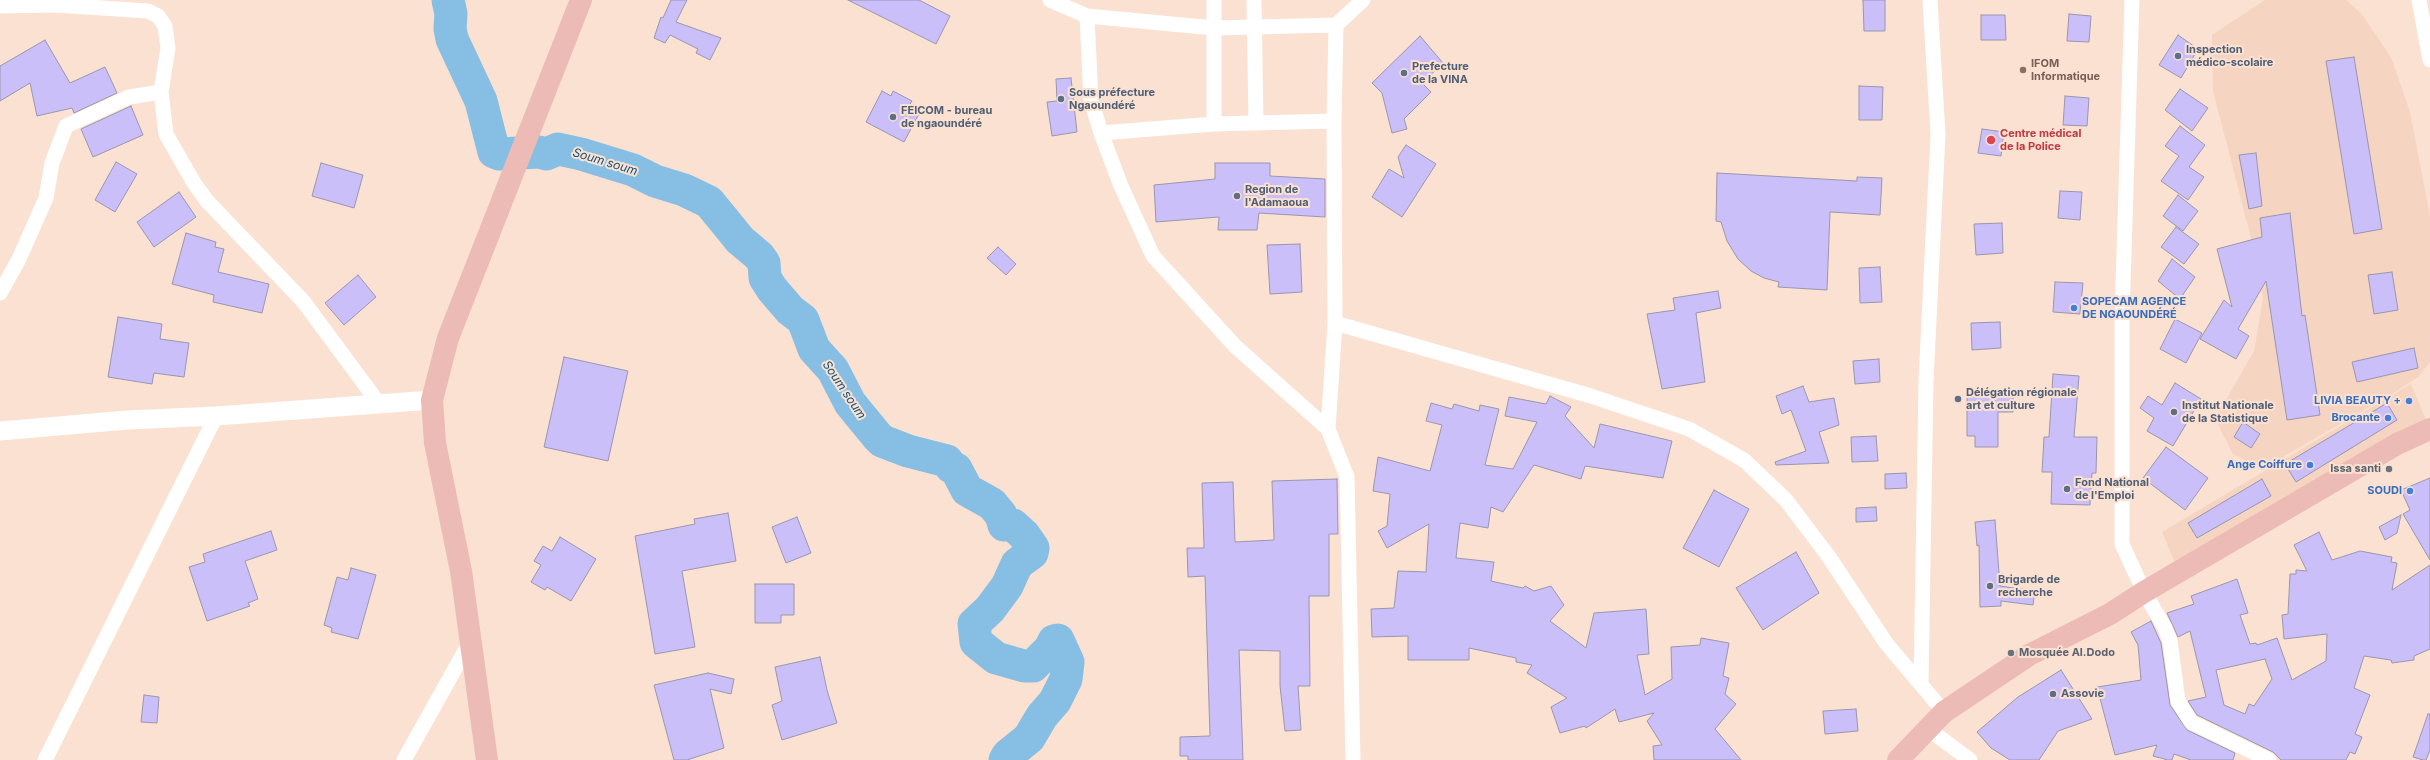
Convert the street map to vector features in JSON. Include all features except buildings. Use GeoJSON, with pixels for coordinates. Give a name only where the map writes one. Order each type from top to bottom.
{"type":"FeatureCollection","features":[{"type":"Feature","properties":{"kind":"main road"},"geometry":{"type":"LineString","coordinates":[[487,760],[461,571],[435,443],[432,400],[448,338],[581,0]]}},
{"type":"Feature","properties":{"kind":"main road"},"geometry":{"type":"LineString","coordinates":[[1898,760],[1927,728],[1944,712],[2029,655],[2110,614],[2144,592],[2397,444],[2430,429]]}},
{"type":"Feature","properties":{"kind":"street"},"geometry":{"type":"LineString","coordinates":[[1050,0],[1087,16],[1214,28],[1336,25],[1363,0]]}},
{"type":"Feature","properties":{"kind":"street"},"geometry":{"type":"LineString","coordinates":[[1214,0],[1214,124]]}},
{"type":"Feature","properties":{"kind":"street"},"geometry":{"type":"LineString","coordinates":[[1254,0],[1256,123]]}},
{"type":"Feature","properties":{"kind":"street"},"geometry":{"type":"LineString","coordinates":[[1921,683],[1926,382],[1938,134],[1930,0]]}},
{"type":"Feature","properties":{"kind":"street"},"geometry":{"type":"LineString","coordinates":[[2132,0],[2122,316],[2122,544],[2144,592],[2165,628],[2170,641],[2178,702],[2192,722],[2269,760]]}},
{"type":"Feature","properties":{"kind":"street"},"geometry":{"type":"LineString","coordinates":[[2419,0],[2430,60]]}},
{"type":"Feature","properties":{"kind":"street"},"geometry":{"type":"LineString","coordinates":[[0,6],[56,5],[148,11],[158,16],[164,26],[168,48],[161,92],[166,134],[183,164],[207,201],[302,301],[380,405]]}},
{"type":"Feature","properties":{"kind":"street"},"geometry":{"type":"LineString","coordinates":[[1087,16],[1091,100],[1101,133],[1121,186],[1153,256],[1235,346],[1328,429]]}},
{"type":"Feature","properties":{"kind":"street"},"geometry":{"type":"LineString","coordinates":[[1336,25],[1334,121],[1335,323],[1328,429],[1347,477],[1353,760]]}},
{"type":"Feature","properties":{"kind":"street"},"geometry":{"type":"LineString","coordinates":[[0,292],[19,259],[46,198],[52,164],[66,126],[129,97],[161,92]]}},
{"type":"Feature","properties":{"kind":"street"},"geometry":{"type":"LineString","coordinates":[[1101,133],[1214,124],[1334,121]]}},
{"type":"Feature","properties":{"kind":"street"},"geometry":{"type":"LineString","coordinates":[[1335,323],[1598,398],[1688,429],[1744,460],[1786,500],[1829,557],[1886,643],[1944,712]]}},
{"type":"Feature","properties":{"kind":"street"},"geometry":{"type":"LineString","coordinates":[[0,431],[127,420],[216,416],[432,400]]}},
{"type":"Feature","properties":{"kind":"street"},"geometry":{"type":"LineString","coordinates":[[45,760],[216,416]]}},
{"type":"Feature","properties":{"kind":"street"},"geometry":{"type":"LineString","coordinates":[[404,760],[470,642]]}},
{"type":"Feature","properties":{"kind":"street"},"geometry":{"type":"LineString","coordinates":[[1927,728],[1970,760]]}},
{"type":"Feature","properties":{"kind":"shaded area"},"geometry":{"type":"Polygon","coordinates":[[[2265,0],[2346,0],[2361,13],[2391,57],[2410,112],[2430,216],[2430,362],[2418,377],[2397,391],[2262,469],[2233,454],[2215,419],[2254,351],[2263,298],[2251,238],[2213,91],[2212,35],[2265,0]]]}},
{"type":"Feature","properties":{"kind":"shaded area"},"geometry":{"type":"Polygon","coordinates":[[[2411,384],[2426,420],[2176,565],[2162,532],[2411,384]]]}},
{"type":"Feature","properties":{"kind":"waterway","name":"Soum soum"},"geometry":{"type":"LineString","coordinates":[[448,0],[451,14],[450,28],[452,39],[481,101],[494,152],[499,154],[539,152],[546,154],[558,149],[581,154],[633,170],[655,181],[684,190],[709,202],[740,240],[759,256],[764,263],[765,278],[772,289],[790,310],[803,320],[814,349],[833,370],[850,403],[877,436],[882,441],[908,451],[947,461],[951,467],[956,469],[967,490],[992,504],[1001,515],[1004,525],[1013,525],[1024,535],[1033,548],[1032,553],[1017,564],[1007,586],[990,609],[974,624],[976,642],[996,658],[1024,666],[1033,666],[1050,649],[1054,641],[1058,640],[1068,662],[1066,679],[1055,701],[1042,716],[1029,738],[1008,755],[1005,760]]}},
{"type":"Feature","properties":{"kind":"place","name":"Inspection médico-scolaire"},"geometry":{"type":"Point","coordinates":[2178,56]}},
{"type":"Feature","properties":{"kind":"place","name":"IFOM Informatique"},"geometry":{"type":"Point","coordinates":[2023,70]}},
{"type":"Feature","properties":{"kind":"place","name":"Prefecture de la VINA"},"geometry":{"type":"Point","coordinates":[1404,73]}},
{"type":"Feature","properties":{"kind":"place","name":"Sous préfecture Ngaoundéré"},"geometry":{"type":"Point","coordinates":[1061,99]}},
{"type":"Feature","properties":{"kind":"place","name":"FEICOM - bureau de ngaoundéré"},"geometry":{"type":"Point","coordinates":[893,117]}},
{"type":"Feature","properties":{"kind":"place","name":"Centre médical de la Police"},"geometry":{"type":"Point","coordinates":[1991,140]}},
{"type":"Feature","properties":{"kind":"place","name":"Region de l'Adamaoua"},"geometry":{"type":"Point","coordinates":[1237,196]}},
{"type":"Feature","properties":{"kind":"place","name":"SOPECAM AGENCE DE NGAOUNDÉRÉ"},"geometry":{"type":"Point","coordinates":[2074,308]}},
{"type":"Feature","properties":{"kind":"place","name":"Délégation régionale art et culture"},"geometry":{"type":"Point","coordinates":[1958,399]}},
{"type":"Feature","properties":{"kind":"place","name":"LIVIA BEAUTY +"},"geometry":{"type":"Point","coordinates":[2409,401]}},
{"type":"Feature","properties":{"kind":"place","name":"Institut Nationale de la Statistique"},"geometry":{"type":"Point","coordinates":[2174,412]}},
{"type":"Feature","properties":{"kind":"place","name":"Brocante"},"geometry":{"type":"Point","coordinates":[2388,418]}},
{"type":"Feature","properties":{"kind":"place","name":"Ange Coiffure"},"geometry":{"type":"Point","coordinates":[2310,465]}},
{"type":"Feature","properties":{"kind":"place","name":"Issa santi"},"geometry":{"type":"Point","coordinates":[2389,469]}},
{"type":"Feature","properties":{"kind":"place","name":"Fond National de l'Emploi"},"geometry":{"type":"Point","coordinates":[2067,489]}},
{"type":"Feature","properties":{"kind":"place","name":"SOUDI"},"geometry":{"type":"Point","coordinates":[2410,491]}},
{"type":"Feature","properties":{"kind":"place","name":"Brigarde de recherche"},"geometry":{"type":"Point","coordinates":[1990,586]}},
{"type":"Feature","properties":{"kind":"place","name":"Mosquée Al.Dodo"},"geometry":{"type":"Point","coordinates":[2011,653]}},
{"type":"Feature","properties":{"kind":"place","name":"Assovie"},"geometry":{"type":"Point","coordinates":[2053,694]}}]}
